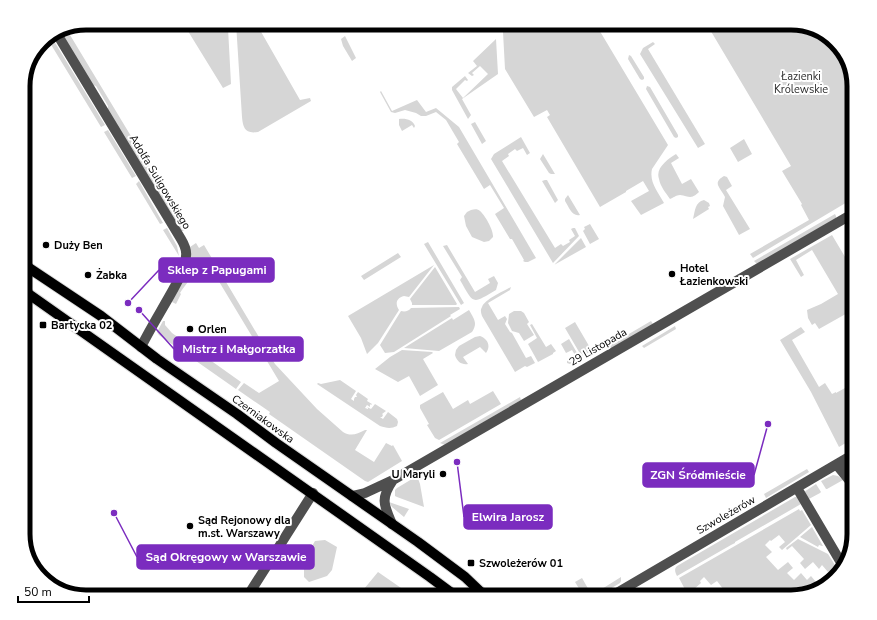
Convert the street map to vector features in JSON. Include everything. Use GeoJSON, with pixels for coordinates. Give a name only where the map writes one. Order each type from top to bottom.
{"type":"FeatureCollection","features":[{"type":"Feature","properties":{"kind":"main road","name":"Czerniakowska"},"geometry":{"type":"LineString","coordinates":[[30,269],[101,316],[141,347],[392,524],[442,560],[478,590]]}},
{"type":"Feature","properties":{"kind":"main road"},"geometry":{"type":"LineString","coordinates":[[30,295],[313,493],[448,590]]}},
{"type":"Feature","properties":{"kind":"street","name":"Adolfa Suligowskiego"},"geometry":{"type":"LineString","coordinates":[[59,37],[186,249],[184,268],[161,312],[152,324],[141,347]]}},
{"type":"Feature","properties":{"kind":"street","name":"29 Listopada"},"geometry":{"type":"LineString","coordinates":[[352,496],[366,493],[393,480],[847,217]]}},
{"type":"Feature","properties":{"kind":"street","name":"Szwoleżerów"},"geometry":{"type":"LineString","coordinates":[[622,590],[847,458]]}},
{"type":"Feature","properties":{"kind":"street"},"geometry":{"type":"LineString","coordinates":[[841,462],[847,468]]}},
{"type":"Feature","properties":{"kind":"street"},"geometry":{"type":"LineString","coordinates":[[841,462],[847,473]]}},
{"type":"Feature","properties":{"kind":"street"},"geometry":{"type":"LineString","coordinates":[[392,524],[386,510],[384,495],[393,480]]}},
{"type":"Feature","properties":{"kind":"street"},"geometry":{"type":"LineString","coordinates":[[797,488],[840,561]]}},
{"type":"Feature","properties":{"kind":"street"},"geometry":{"type":"LineString","coordinates":[[251,590],[313,493]]}},
{"type":"Feature","properties":{"kind":"green space"},"geometry":{"type":"Polygon","coordinates":[[[187,30],[228,30],[231,84],[223,88],[187,30]]]}},
{"type":"Feature","properties":{"kind":"green space"},"geometry":{"type":"Polygon","coordinates":[[[236,30],[260,30],[300,100],[310,98],[311,101],[258,132],[247,131],[244,127],[242,117],[236,30]]]}},
{"type":"Feature","properties":{"kind":"green space"},"geometry":{"type":"Polygon","coordinates":[[[505,30],[599,30],[668,145],[652,169],[651,174],[653,183],[664,203],[641,215],[631,201],[649,191],[643,181],[600,207],[547,117],[550,115],[547,110],[534,117],[505,69],[503,32],[505,30]]]}},
{"type":"Feature","properties":{"kind":"green space","name":"Łazienki Królewskie"},"geometry":{"type":"Polygon","coordinates":[[[710,30],[798,30],[812,34],[822,39],[833,49],[843,65],[847,79],[847,202],[753,258],[750,254],[809,220],[801,205],[802,204],[782,171],[791,166],[710,30]]]}},
{"type":"Feature","properties":{"kind":"green space"},"geometry":{"type":"Polygon","coordinates":[[[69,33],[187,229],[180,231],[108,110],[108,106],[96,86],[92,85],[63,35],[69,33]]]}},
{"type":"Feature","properties":{"kind":"green space"},"geometry":{"type":"Polygon","coordinates":[[[345,36],[356,58],[352,61],[343,46],[341,39],[345,36]]]}},
{"type":"Feature","properties":{"kind":"green space"},"geometry":{"type":"Polygon","coordinates":[[[496,39],[498,74],[462,99],[471,115],[468,119],[452,90],[452,87],[465,76],[468,80],[465,80],[456,89],[463,98],[488,74],[480,66],[472,73],[474,75],[472,76],[468,73],[477,66],[473,61],[496,39]]]}},
{"type":"Feature","properties":{"kind":"green space"},"geometry":{"type":"Polygon","coordinates":[[[54,40],[105,125],[101,127],[50,43],[54,40]]]}},
{"type":"Feature","properties":{"kind":"green space"},"geometry":{"type":"Polygon","coordinates":[[[653,42],[655,44],[648,49],[705,144],[698,148],[640,54],[643,48],[653,42]]]}},
{"type":"Feature","properties":{"kind":"green space"},"geometry":{"type":"Polygon","coordinates":[[[629,55],[644,79],[640,79],[628,59],[629,55]]]}},
{"type":"Feature","properties":{"kind":"green space"},"geometry":{"type":"Polygon","coordinates":[[[647,86],[650,87],[678,137],[674,137],[646,89],[647,86]]]}},
{"type":"Feature","properties":{"kind":"green space"},"geometry":{"type":"Polygon","coordinates":[[[381,91],[392,111],[417,100],[426,112],[436,108],[459,127],[536,258],[528,262],[523,261],[524,260],[512,239],[510,239],[495,214],[504,208],[490,185],[484,189],[457,144],[459,142],[446,120],[436,112],[426,116],[421,116],[405,110],[395,113],[391,112],[380,92],[381,91]]]}},
{"type":"Feature","properties":{"kind":"green space"},"geometry":{"type":"Polygon","coordinates":[[[399,119],[407,119],[411,121],[415,126],[414,128],[412,125],[402,131],[399,125],[399,119]]]}},
{"type":"Feature","properties":{"kind":"green space"},"geometry":{"type":"Polygon","coordinates":[[[475,122],[486,141],[482,144],[471,124],[475,122]]]}},
{"type":"Feature","properties":{"kind":"green space"},"geometry":{"type":"Polygon","coordinates":[[[108,130],[136,176],[132,178],[104,132],[108,130]]]}},
{"type":"Feature","properties":{"kind":"green space"},"geometry":{"type":"Polygon","coordinates":[[[521,137],[530,153],[527,155],[523,148],[517,151],[515,149],[502,161],[555,248],[561,244],[563,246],[570,242],[569,240],[575,236],[571,229],[573,228],[575,228],[579,236],[553,263],[491,159],[494,154],[521,137]]]}},
{"type":"Feature","properties":{"kind":"green space"},"geometry":{"type":"Polygon","coordinates":[[[744,139],[752,154],[738,162],[730,148],[744,139]]]}},
{"type":"Feature","properties":{"kind":"green space"},"geometry":{"type":"Polygon","coordinates":[[[543,154],[555,174],[549,173],[540,159],[543,154]]]}},
{"type":"Feature","properties":{"kind":"green space"},"geometry":{"type":"Polygon","coordinates":[[[676,154],[679,158],[671,163],[682,184],[691,179],[699,192],[694,196],[690,197],[679,195],[670,199],[660,182],[658,175],[663,164],[676,154]]]}},
{"type":"Feature","properties":{"kind":"green space"},"geometry":{"type":"Polygon","coordinates":[[[724,176],[727,177],[732,186],[726,190],[750,229],[739,235],[723,206],[725,197],[719,188],[718,181],[724,176]]]}},
{"type":"Feature","properties":{"kind":"green space"},"geometry":{"type":"Polygon","coordinates":[[[547,180],[558,200],[555,203],[542,181],[547,180]]]}},
{"type":"Feature","properties":{"kind":"green space"},"geometry":{"type":"Polygon","coordinates":[[[139,181],[163,223],[160,224],[136,184],[139,181]]]}},
{"type":"Feature","properties":{"kind":"green space"},"geometry":{"type":"Polygon","coordinates":[[[568,195],[580,215],[573,213],[569,209],[565,201],[568,195]]]}},
{"type":"Feature","properties":{"kind":"green space"},"geometry":{"type":"Polygon","coordinates":[[[704,200],[709,203],[709,209],[693,219],[697,205],[704,200]]]}},
{"type":"Feature","properties":{"kind":"green space"},"geometry":{"type":"Polygon","coordinates":[[[471,210],[479,210],[487,219],[493,234],[493,237],[489,241],[484,242],[472,237],[466,226],[464,216],[471,210]]]}},
{"type":"Feature","properties":{"kind":"green space"},"geometry":{"type":"Polygon","coordinates":[[[835,214],[836,218],[757,264],[754,261],[835,214]]]}},
{"type":"Feature","properties":{"kind":"green space"},"geometry":{"type":"Polygon","coordinates":[[[590,224],[599,239],[590,244],[583,231],[585,229],[584,227],[590,224]]]}},
{"type":"Feature","properties":{"kind":"green space"},"geometry":{"type":"Polygon","coordinates":[[[167,228],[177,246],[179,256],[163,230],[167,228]]]}},
{"type":"Feature","properties":{"kind":"green space"},"geometry":{"type":"Polygon","coordinates":[[[832,235],[847,260],[847,313],[819,329],[815,323],[812,325],[808,318],[807,310],[838,294],[812,250],[796,260],[804,275],[801,277],[790,259],[832,235]]]}},
{"type":"Feature","properties":{"kind":"green space"},"geometry":{"type":"Polygon","coordinates":[[[581,238],[586,247],[554,265],[581,238]]]}},
{"type":"Feature","properties":{"kind":"green space"},"geometry":{"type":"Polygon","coordinates":[[[428,242],[464,303],[461,305],[424,244],[428,242]]]}},
{"type":"Feature","properties":{"kind":"green space"},"geometry":{"type":"Polygon","coordinates":[[[196,243],[199,248],[204,245],[275,364],[317,409],[343,432],[351,435],[367,430],[355,450],[374,462],[386,443],[392,446],[393,445],[402,461],[368,482],[365,481],[269,414],[270,412],[238,390],[244,383],[259,393],[279,381],[206,260],[196,265],[192,261],[190,247],[196,243]]]}},
{"type":"Feature","properties":{"kind":"green space"},"geometry":{"type":"Polygon","coordinates":[[[447,245],[475,292],[490,283],[488,279],[494,276],[498,283],[496,290],[477,300],[471,298],[460,280],[462,277],[443,246],[447,245]]]}},
{"type":"Feature","properties":{"kind":"green space"},"geometry":{"type":"Polygon","coordinates":[[[398,253],[401,257],[364,280],[361,276],[398,253]]]}},
{"type":"Feature","properties":{"kind":"green space"},"geometry":{"type":"Polygon","coordinates":[[[434,265],[409,297],[404,296],[399,298],[397,306],[399,310],[378,343],[367,354],[361,338],[348,316],[434,265]]]}},
{"type":"Feature","properties":{"kind":"green space"},"geometry":{"type":"Polygon","coordinates":[[[435,267],[457,304],[412,305],[410,299],[435,267]]]}},
{"type":"Feature","properties":{"kind":"green space"},"geometry":{"type":"Polygon","coordinates":[[[190,274],[195,276],[195,278],[189,280],[180,293],[181,294],[176,304],[170,301],[184,276],[190,274]]]}},
{"type":"Feature","properties":{"kind":"green space"},"geometry":{"type":"Polygon","coordinates":[[[511,287],[510,290],[488,303],[498,320],[505,316],[507,319],[505,324],[512,333],[526,358],[531,356],[535,363],[527,367],[525,366],[515,372],[481,312],[482,307],[487,301],[511,287]]]}},
{"type":"Feature","properties":{"kind":"green space"},"geometry":{"type":"Polygon","coordinates":[[[459,307],[460,309],[450,315],[451,316],[394,352],[385,353],[380,345],[401,311],[407,311],[411,308],[459,307]]]}},
{"type":"Feature","properties":{"kind":"green space"},"geometry":{"type":"Polygon","coordinates":[[[469,310],[475,323],[472,332],[439,351],[404,348],[452,318],[453,320],[469,310]]]}},
{"type":"Feature","properties":{"kind":"green space"},"geometry":{"type":"Polygon","coordinates":[[[514,311],[521,311],[524,313],[529,322],[527,324],[534,335],[524,341],[519,333],[512,331],[508,323],[509,314],[514,311]]]}},
{"type":"Feature","properties":{"kind":"green space"},"geometry":{"type":"Polygon","coordinates":[[[163,321],[165,321],[165,325],[172,333],[241,382],[236,389],[159,335],[157,332],[163,321]]]}},
{"type":"Feature","properties":{"kind":"green space"},"geometry":{"type":"Polygon","coordinates":[[[651,321],[653,324],[610,349],[605,348],[651,321]]]}},
{"type":"Feature","properties":{"kind":"green space"},"geometry":{"type":"Polygon","coordinates":[[[575,322],[592,351],[582,357],[565,328],[575,322]]]}},
{"type":"Feature","properties":{"kind":"green space"},"geometry":{"type":"Polygon","coordinates":[[[532,324],[546,347],[551,344],[556,351],[538,362],[528,344],[537,338],[530,325],[532,324]]]}},
{"type":"Feature","properties":{"kind":"green space"},"geometry":{"type":"Polygon","coordinates":[[[675,326],[676,329],[644,348],[642,346],[675,326]]]}},
{"type":"Feature","properties":{"kind":"green space"},"geometry":{"type":"Polygon","coordinates":[[[801,327],[805,332],[792,340],[819,387],[825,383],[832,394],[847,387],[847,442],[839,447],[811,392],[780,340],[801,327]]]}},
{"type":"Feature","properties":{"kind":"green space"},"geometry":{"type":"Polygon","coordinates":[[[480,336],[488,343],[488,350],[486,353],[480,347],[463,357],[468,364],[464,364],[457,360],[455,355],[459,346],[475,337],[480,336]]]}},
{"type":"Feature","properties":{"kind":"green space"},"geometry":{"type":"Polygon","coordinates":[[[569,339],[580,358],[570,364],[567,363],[567,361],[575,355],[572,350],[566,353],[561,344],[569,339]]]}},
{"type":"Feature","properties":{"kind":"green space"},"geometry":{"type":"Polygon","coordinates":[[[402,350],[432,352],[433,353],[423,359],[438,385],[420,396],[409,376],[398,382],[375,369],[402,350]]]}},
{"type":"Feature","properties":{"kind":"green space"},"geometry":{"type":"Polygon","coordinates":[[[340,380],[356,391],[351,399],[354,401],[358,392],[372,404],[370,404],[370,407],[367,405],[365,408],[368,409],[367,407],[371,409],[375,404],[386,411],[382,414],[382,417],[380,417],[383,419],[388,412],[397,419],[397,426],[388,428],[380,426],[317,384],[340,380]]]}},
{"type":"Feature","properties":{"kind":"green space"},"geometry":{"type":"Polygon","coordinates":[[[493,391],[501,404],[439,440],[435,438],[427,425],[429,424],[420,408],[420,405],[443,392],[453,409],[468,400],[470,404],[493,391]]]}},
{"type":"Feature","properties":{"kind":"green space"},"geometry":{"type":"Polygon","coordinates":[[[520,397],[521,400],[445,445],[440,443],[520,397]]]}},
{"type":"Feature","properties":{"kind":"green space"},"geometry":{"type":"Polygon","coordinates":[[[807,469],[809,472],[766,498],[764,494],[807,469]]]}},
{"type":"Feature","properties":{"kind":"green space"},"geometry":{"type":"Polygon","coordinates":[[[833,475],[838,476],[843,480],[826,489],[821,481],[833,475]]]}},
{"type":"Feature","properties":{"kind":"green space"},"geometry":{"type":"Polygon","coordinates":[[[417,476],[424,507],[395,496],[395,490],[397,488],[417,476]]]}},
{"type":"Feature","properties":{"kind":"green space"},"geometry":{"type":"Polygon","coordinates":[[[816,484],[821,492],[807,500],[804,492],[816,484]]]}},
{"type":"Feature","properties":{"kind":"green space"},"geometry":{"type":"Polygon","coordinates":[[[797,497],[801,504],[677,576],[675,568],[677,566],[797,497]]]}},
{"type":"Feature","properties":{"kind":"green space"},"geometry":{"type":"Polygon","coordinates":[[[389,502],[409,509],[404,517],[392,507],[389,502]]]}},
{"type":"Feature","properties":{"kind":"green space"},"geometry":{"type":"Polygon","coordinates":[[[799,509],[800,511],[802,510],[811,525],[782,550],[779,547],[785,542],[779,535],[771,541],[770,540],[765,545],[772,552],[766,557],[778,570],[788,562],[793,568],[787,573],[794,580],[801,573],[807,580],[811,576],[816,582],[812,586],[791,590],[724,590],[717,581],[711,585],[704,577],[700,581],[701,583],[693,590],[685,590],[679,578],[799,509]]]}},
{"type":"Feature","properties":{"kind":"green space"},"geometry":{"type":"Polygon","coordinates":[[[812,527],[823,546],[819,545],[818,547],[800,537],[812,527]]]}},
{"type":"Feature","properties":{"kind":"green space"},"geometry":{"type":"Polygon","coordinates":[[[798,539],[828,554],[836,567],[831,573],[830,571],[828,572],[822,565],[819,569],[813,562],[805,569],[800,563],[804,559],[792,546],[787,550],[786,548],[798,539]]]}},
{"type":"Feature","properties":{"kind":"green space"},"geometry":{"type":"Polygon","coordinates":[[[325,540],[337,547],[332,570],[327,576],[309,582],[304,577],[304,560],[315,541],[325,540]]]}},
{"type":"Feature","properties":{"kind":"green space"},"geometry":{"type":"Polygon","coordinates":[[[378,572],[404,590],[363,590],[378,572]]]}},
{"type":"Feature","properties":{"kind":"green space"},"geometry":{"type":"Polygon","coordinates":[[[621,577],[620,583],[608,590],[600,590],[621,577]]]}},
{"type":"Feature","properties":{"kind":"green space"},"geometry":{"type":"Polygon","coordinates":[[[582,578],[589,590],[580,590],[575,582],[582,578]]]}},
{"type":"Feature","properties":{"kind":"place","name":"Duży Ben"},"geometry":{"type":"Point","coordinates":[46,245]}},
{"type":"Feature","properties":{"kind":"place","name":"Hotel Łazienkowski"},"geometry":{"type":"Point","coordinates":[672,274]}},
{"type":"Feature","properties":{"kind":"place","name":"Żabka"},"geometry":{"type":"Point","coordinates":[88,275]}},
{"type":"Feature","properties":{"kind":"place","name":"Sklep z Papugami"},"geometry":{"type":"Point","coordinates":[128,303]}},
{"type":"Feature","properties":{"kind":"place","name":"Mistrz i Małgorzatka"},"geometry":{"type":"Point","coordinates":[139,310]}},
{"type":"Feature","properties":{"kind":"place","name":"Bartycka 02"},"geometry":{"type":"Point","coordinates":[43,325]}},
{"type":"Feature","properties":{"kind":"place","name":"Orlen"},"geometry":{"type":"Point","coordinates":[190,329]}},
{"type":"Feature","properties":{"kind":"place","name":"ZGN Śródmieście"},"geometry":{"type":"Point","coordinates":[768,424]}},
{"type":"Feature","properties":{"kind":"place","name":"Elwira Jarosz"},"geometry":{"type":"Point","coordinates":[457,462]}},
{"type":"Feature","properties":{"kind":"place","name":"U Maryli"},"geometry":{"type":"Point","coordinates":[443,474]}},
{"type":"Feature","properties":{"kind":"place","name":"Sąd Okręgowy w Warszawie"},"geometry":{"type":"Point","coordinates":[114,513]}},
{"type":"Feature","properties":{"kind":"place","name":"Sąd Rejonowy dla m.st. Warszawy"},"geometry":{"type":"Point","coordinates":[190,526]}},
{"type":"Feature","properties":{"kind":"place","name":"Szwoleżerów 01"},"geometry":{"type":"Point","coordinates":[471,563]}}]}
